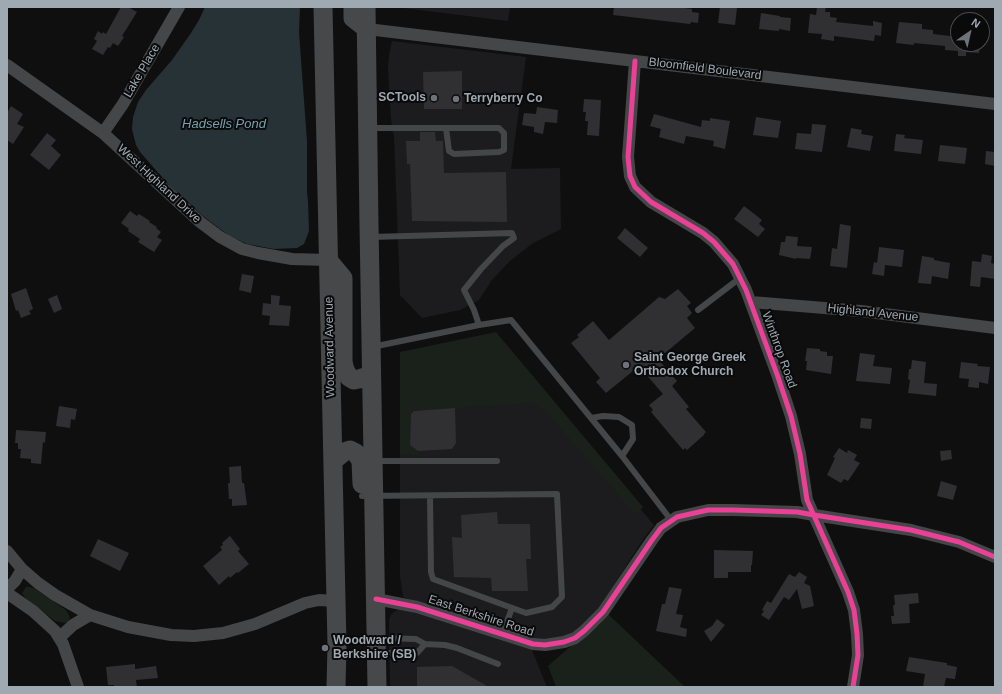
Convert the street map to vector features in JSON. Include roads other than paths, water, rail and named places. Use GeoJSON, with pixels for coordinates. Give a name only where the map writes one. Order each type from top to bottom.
{"type":"FeatureCollection","features":[{"type":"Feature","properties":{"kind":"main road","name":"Woodward Avenue"},"geometry":{"type":"LineString","coordinates":[[323,7],[336,601],[336,687]]}},
{"type":"Feature","properties":{"kind":"main road"},"geometry":{"type":"LineString","coordinates":[[353,7],[353,18],[367,29]]}},
{"type":"Feature","properties":{"kind":"main road"},"geometry":{"type":"LineString","coordinates":[[366,7],[371,348],[367,461],[368,496],[376,599],[378,687]]}},
{"type":"Feature","properties":{"kind":"main road"},"geometry":{"type":"LineString","coordinates":[[328,260],[343,278],[343,362],[345,370],[349,377],[354,380],[371,375]]}},
{"type":"Feature","properties":{"kind":"main road"},"geometry":{"type":"LineString","coordinates":[[333,461],[344,452],[350,450],[367,461]]}},
{"type":"Feature","properties":{"kind":"street","name":"Lake Place"},"geometry":{"type":"LineString","coordinates":[[103,133],[123,104],[178,7]]}},
{"type":"Feature","properties":{"kind":"street","name":"Bloomfield Boulevard"},"geometry":{"type":"LineString","coordinates":[[367,29],[995,104]]}},
{"type":"Feature","properties":{"kind":"street","name":"Winthrop Road"},"geometry":{"type":"LineString","coordinates":[[635,61],[628,163],[633,182],[639,192],[651,202],[703,233],[714,242],[729,258],[751,302],[791,416],[800,454],[806,495],[848,592],[854,610],[858,655],[853,687]]}},
{"type":"Feature","properties":{"kind":"street","name":"West Highland Drive"},"geometry":{"type":"LineString","coordinates":[[7,64],[103,133],[200,222],[227,241],[250,252],[278,257],[328,260]]}},
{"type":"Feature","properties":{"kind":"street","name":"Highland Avenue"},"geometry":{"type":"LineString","coordinates":[[751,302],[860,311],[995,328]]}},
{"type":"Feature","properties":{"kind":"street","name":"East Berkshire Road"},"geometry":{"type":"LineString","coordinates":[[376,599],[417,606],[526,643],[545,645],[564,642],[574,638],[591,625],[603,612],[661,528],[671,520],[683,515],[708,510],[797,512],[814,514],[911,530],[959,542],[995,556]]}},
{"type":"Feature","properties":{"kind":"street"},"geometry":{"type":"LineString","coordinates":[[7,551],[22,570],[55,595],[90,615],[128,627],[171,635],[194,636],[223,633],[244,628],[305,603],[319,600],[336,601]]}},
{"type":"Feature","properties":{"kind":"street"},"geometry":{"type":"LineString","coordinates":[[7,589],[15,581],[22,570]]}},
{"type":"Feature","properties":{"kind":"street"},"geometry":{"type":"LineString","coordinates":[[7,593],[49,625],[60,637],[78,687]]}},
{"type":"Feature","properties":{"kind":"street"},"geometry":{"type":"LineString","coordinates":[[60,637],[74,625],[90,615]]}},
{"type":"Feature","properties":{"kind":"lane"},"geometry":{"type":"LineString","coordinates":[[368,128],[446,128],[499,128],[504,133],[504,150],[499,152],[454,154],[449,151],[446,128]]}},
{"type":"Feature","properties":{"kind":"lane"},"geometry":{"type":"LineString","coordinates":[[369,237],[512,233],[514,238],[503,246],[481,269],[464,290],[474,310],[479,325]]}},
{"type":"Feature","properties":{"kind":"lane"},"geometry":{"type":"LineString","coordinates":[[698,310],[740,278]]}},
{"type":"Feature","properties":{"kind":"lane"},"geometry":{"type":"LineString","coordinates":[[371,348],[479,325],[510,320],[622,456],[671,520]]}},
{"type":"Feature","properties":{"kind":"lane"},"geometry":{"type":"LineString","coordinates":[[591,418],[603,416],[619,417],[632,425],[633,439],[622,456]]}},
{"type":"Feature","properties":{"kind":"lane"},"geometry":{"type":"LineString","coordinates":[[367,461],[497,461]]}},
{"type":"Feature","properties":{"kind":"lane"},"geometry":{"type":"LineString","coordinates":[[368,496],[557,494],[562,597],[552,607],[526,613],[433,579],[431,572],[430,496]]}},
{"type":"Feature","properties":{"kind":"lane"},"geometry":{"type":"LineString","coordinates":[[502,635],[512,608]]}},
{"type":"Feature","properties":{"kind":"lane"},"geometry":{"type":"LineString","coordinates":[[377,646],[416,639],[426,644],[445,645],[457,648],[498,664]]}},
{"type":"Feature","properties":{"kind":"lane"},"geometry":{"type":"LineString","coordinates":[[377,646],[417,652],[426,644]]}},
{"type":"Feature","properties":{"kind":"water","name":"Hadsells Pond"},"geometry":{"type":"Polygon","coordinates":[[[205,7],[300,7],[299,32],[307,141],[309,231],[304,244],[297,248],[274,249],[247,244],[228,235],[175,192],[140,152],[136,145],[132,129],[133,117],[138,102],[146,90],[172,60],[191,33],[205,7]]]}},
{"type":"Feature","properties":{"kind":"place","name":"SCTools"},"geometry":{"type":"Point","coordinates":[434,98]}},
{"type":"Feature","properties":{"kind":"place","name":"Terryberry Co"},"geometry":{"type":"Point","coordinates":[456,99]}},
{"type":"Feature","properties":{"kind":"place","name":"Saint George Greek Orthodox Church"},"geometry":{"type":"Point","coordinates":[626,365]}},
{"type":"Feature","properties":{"kind":"place","name":"Woodward / Berkshire (SB)"},"geometry":{"type":"Point","coordinates":[325,648]}}]}
